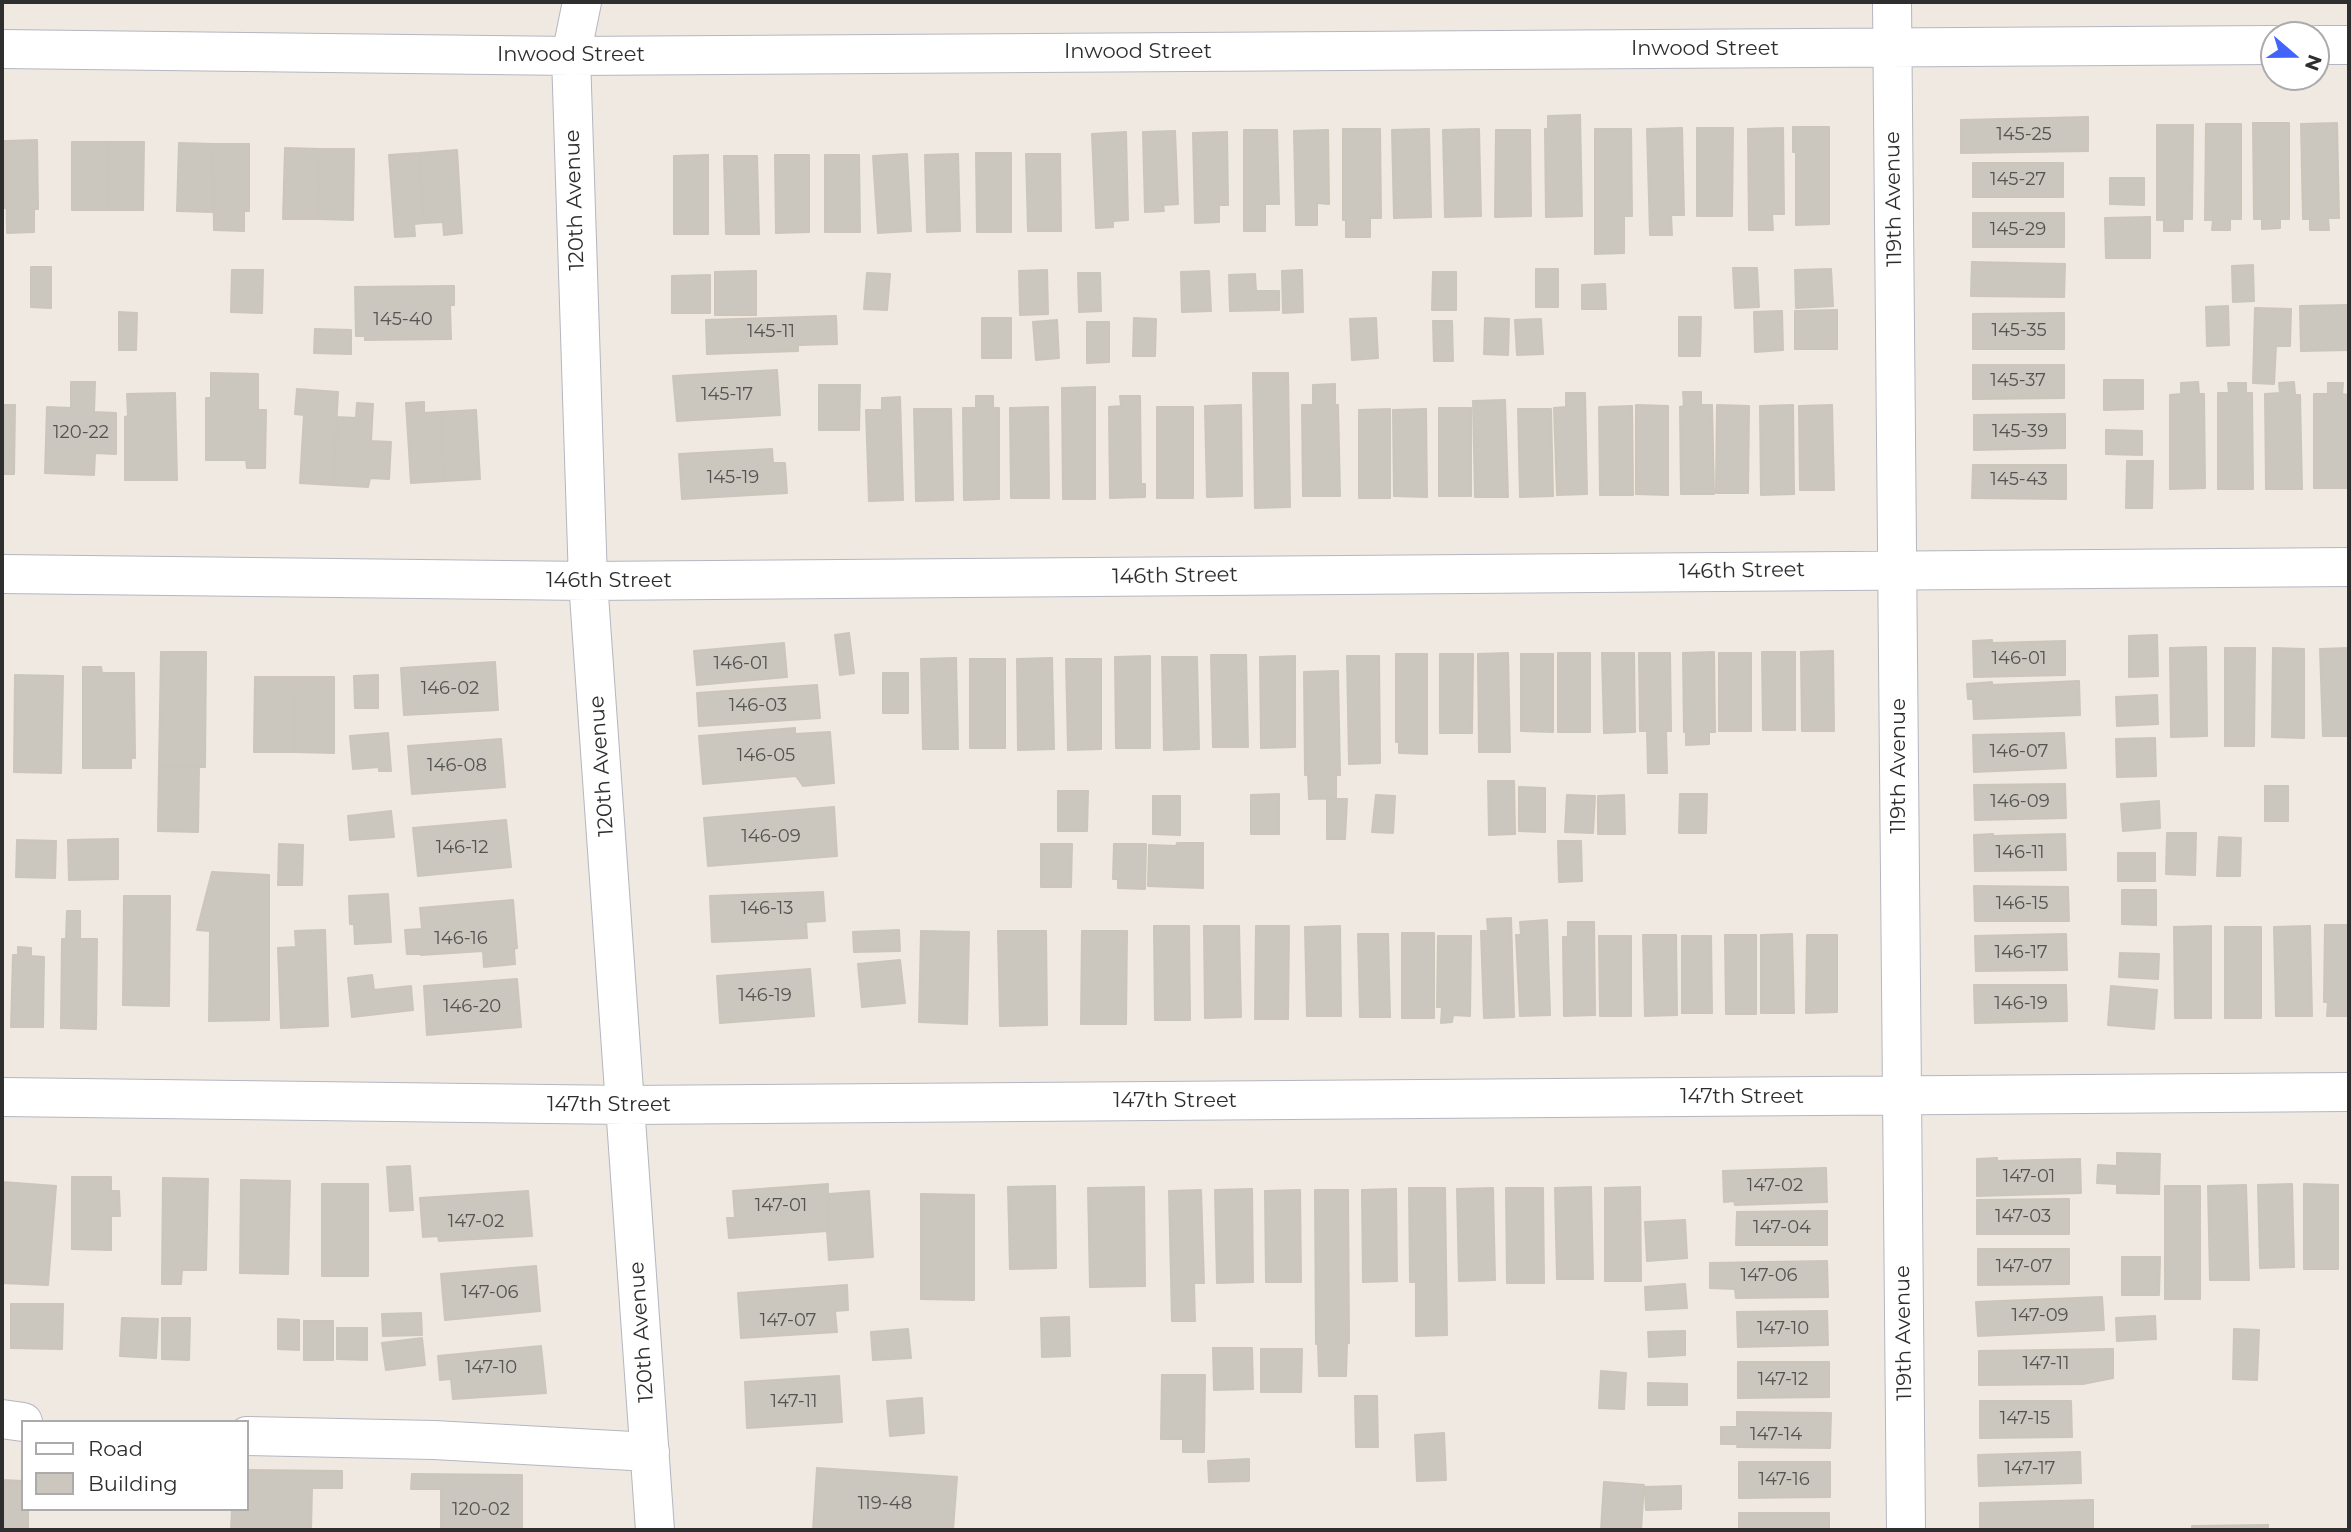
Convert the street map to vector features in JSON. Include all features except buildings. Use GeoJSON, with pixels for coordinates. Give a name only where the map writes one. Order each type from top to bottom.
{"type":"FeatureCollection","features":[{"type":"Feature","properties":{"kind":"street","name":"120th Avenue"},"geometry":{"type":"LineString","coordinates":[[582,2],[571,56],[589,581],[655,1530]]}},
{"type":"Feature","properties":{"kind":"street","name":"119th Avenue"},"geometry":{"type":"LineString","coordinates":[[1892,2],[1906,1530]]}},
{"type":"Feature","properties":{"kind":"street","name":"Inwood Street"},"geometry":{"type":"LineString","coordinates":[[2,49],[571,56],[2260,45]]}},
{"type":"Feature","properties":{"kind":"street"},"geometry":{"type":"LineString","coordinates":[[2330,45],[2349,45]]}},
{"type":"Feature","properties":{"kind":"street","name":"146th Street"},"geometry":{"type":"LineString","coordinates":[[2,574],[589,581],[2349,567]]}},
{"type":"Feature","properties":{"kind":"street","name":"147th Street"},"geometry":{"type":"LineString","coordinates":[[2,1097],[626,1105],[2349,1092]]}},
{"type":"Feature","properties":{"kind":"street"},"geometry":{"type":"LineString","coordinates":[[2,1419],[21,1422]]}},
{"type":"Feature","properties":{"kind":"street"},"geometry":{"type":"LineString","coordinates":[[248,1436],[434,1440],[650,1452]]}}]}
